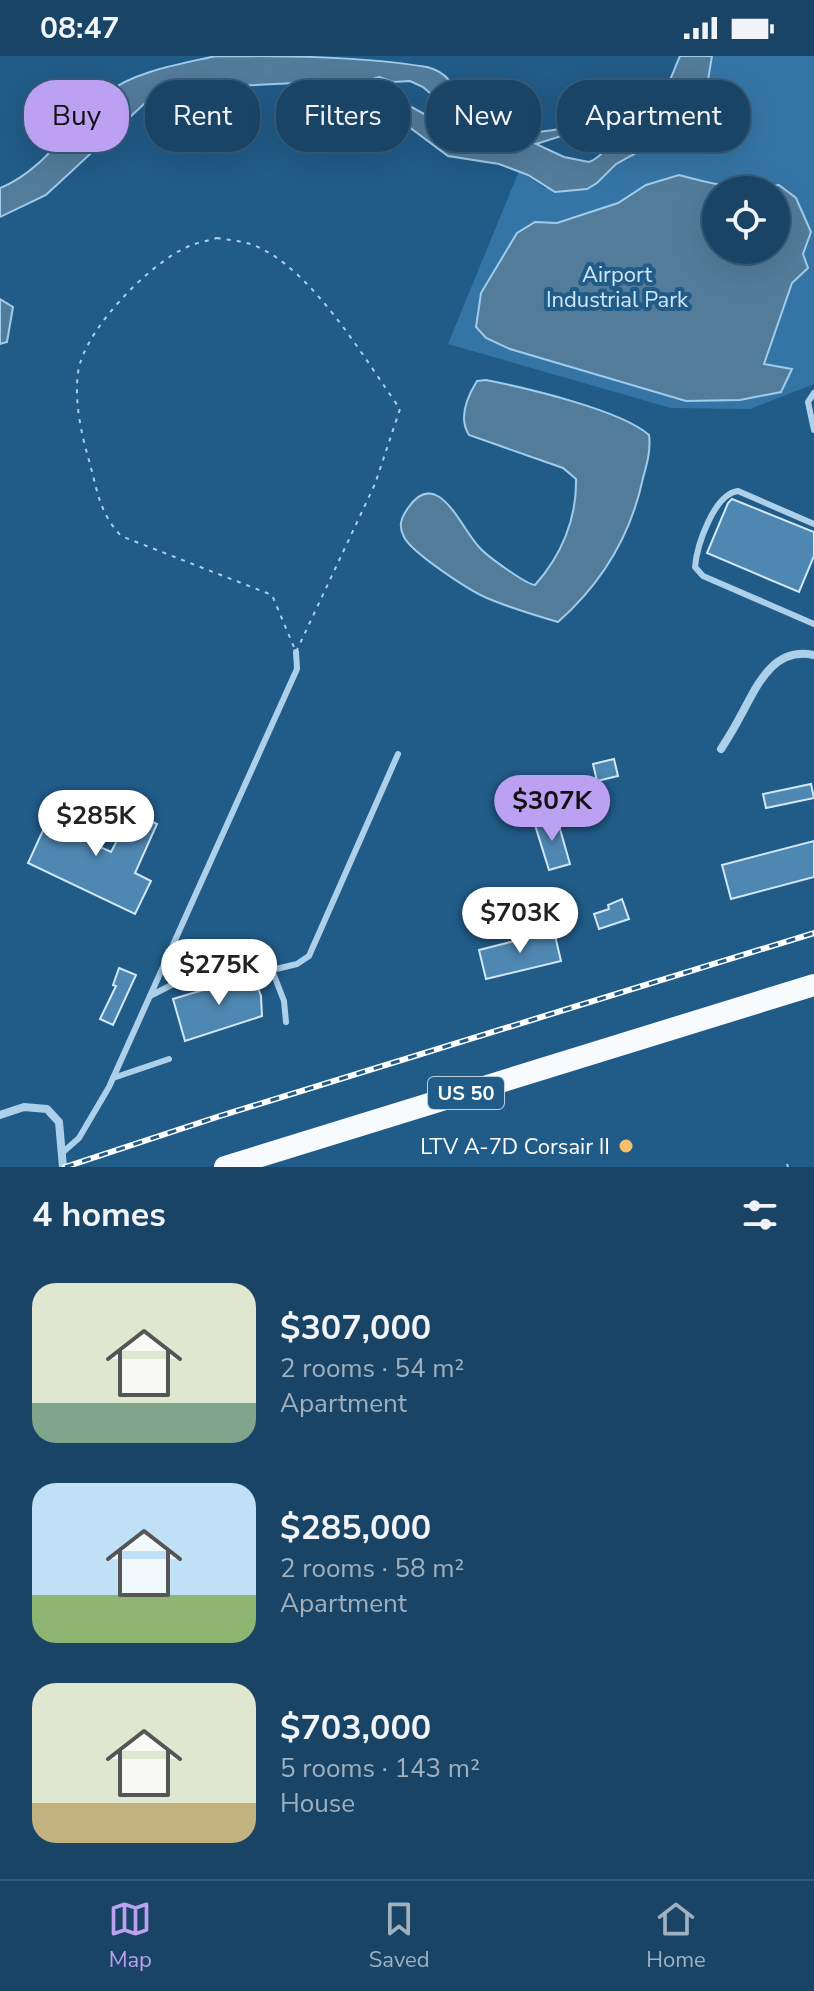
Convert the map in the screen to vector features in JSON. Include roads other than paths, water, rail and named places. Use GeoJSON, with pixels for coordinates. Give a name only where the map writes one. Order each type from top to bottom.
{"type":"FeatureCollection","features":[{"type":"Feature","properties":{"kind":"highway","name":"US 50"},"geometry":{"type":"LineString","coordinates":[[225,1167],[814,985]]}},
{"type":"Feature","properties":{"kind":"street"},"geometry":{"type":"LineString","coordinates":[[721,749],[766,672],[785,657],[814,655]]}},
{"type":"Feature","properties":{"kind":"street"},"geometry":{"type":"LineString","coordinates":[[0,1115],[24,1107],[47,1109],[59,1122],[63,1167]]}},
{"type":"Feature","properties":{"kind":"lane"},"geometry":{"type":"LineString","coordinates":[[814,393],[808,402],[814,430]]}},
{"type":"Feature","properties":{"kind":"lane"},"geometry":{"type":"LineString","coordinates":[[814,524],[738,491],[728,493],[718,503],[696,553],[695,567],[703,576],[814,624]]}},
{"type":"Feature","properties":{"kind":"lane"},"geometry":{"type":"LineString","coordinates":[[62,1153],[79,1138],[113,1078],[297,669],[296,652]]}},
{"type":"Feature","properties":{"kind":"lane"},"geometry":{"type":"LineString","coordinates":[[150,996],[197,972],[243,961],[272,970],[297,964],[309,956],[398,754]]}},
{"type":"Feature","properties":{"kind":"lane"},"geometry":{"type":"LineString","coordinates":[[272,970],[284,1001],[286,1022]]}},
{"type":"Feature","properties":{"kind":"lane"},"geometry":{"type":"LineString","coordinates":[[113,1078],[169,1059]]}},
{"type":"Feature","properties":{"kind":"railway"},"geometry":{"type":"LineString","coordinates":[[65,1167],[220,1116],[814,933]]}},
{"type":"Feature","properties":{"kind":"place","name":"LTV A-7D Corsair II"},"geometry":{"type":"Point","coordinates":[626,1146]}},
{"type":"Feature","properties":{"kind":"park label","name":"Airport Industrial Park"},"geometry":{"type":"Point","coordinates":[617,286]}}]}
